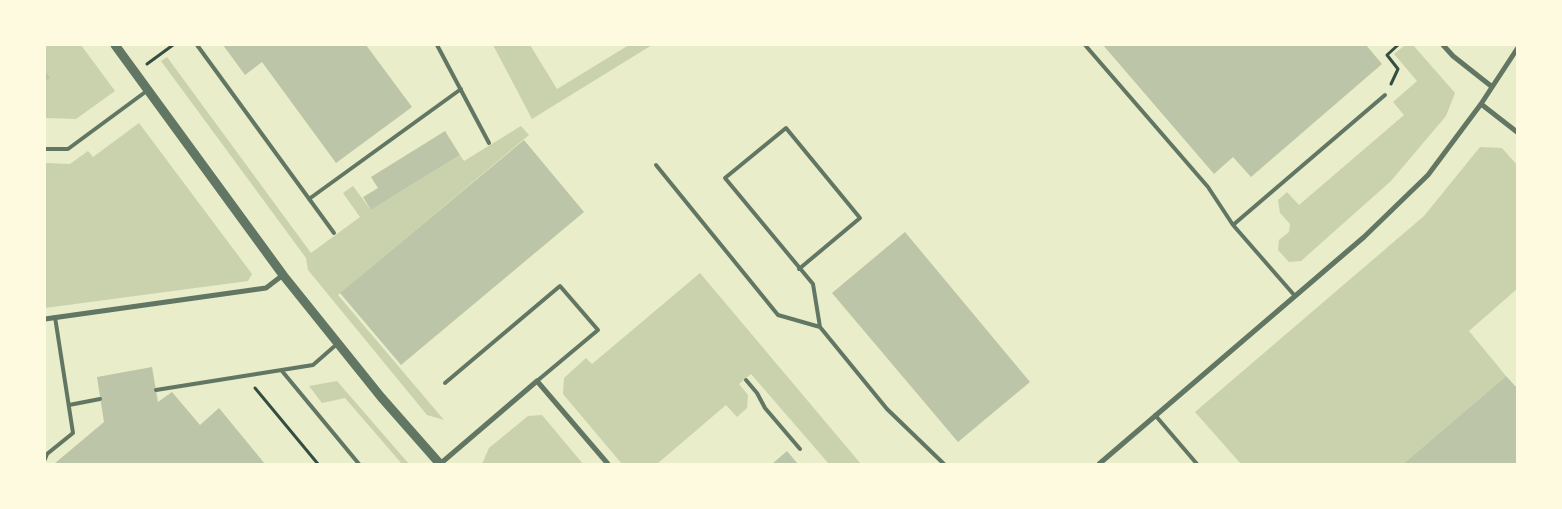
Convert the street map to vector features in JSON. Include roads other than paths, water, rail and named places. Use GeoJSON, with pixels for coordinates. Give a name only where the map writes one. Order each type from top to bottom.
{"type":"FeatureCollection","features":[{"type":"Feature","properties":{"kind":"street"},"geometry":{"type":"LineString","coordinates":[[115,45],[283,275],[337,344],[440,464],[537,381],[608,464]]}},
{"type":"Feature","properties":{"kind":"street"},"geometry":{"type":"LineString","coordinates":[[1443,45],[1453,56],[1491,86]]}},
{"type":"Feature","properties":{"kind":"street"},"geometry":{"type":"LineString","coordinates":[[1099,464],[1364,237],[1428,175],[1480,104],[1517,49]]}},
{"type":"Feature","properties":{"kind":"street"},"geometry":{"type":"LineString","coordinates":[[1480,104],[1517,132]]}},
{"type":"Feature","properties":{"kind":"street"},"geometry":{"type":"LineString","coordinates":[[45,319],[266,288],[283,275]]}},
{"type":"Feature","properties":{"kind":"lane"},"geometry":{"type":"LineString","coordinates":[[197,45],[334,233]]}},
{"type":"Feature","properties":{"kind":"lane"},"geometry":{"type":"LineString","coordinates":[[437,45],[490,143]]}},
{"type":"Feature","properties":{"kind":"lane"},"geometry":{"type":"LineString","coordinates":[[1085,45],[1208,188],[1233,225],[1295,296]]}},
{"type":"Feature","properties":{"kind":"lane"},"geometry":{"type":"LineString","coordinates":[[309,199],[460,89]]}},
{"type":"Feature","properties":{"kind":"lane"},"geometry":{"type":"LineString","coordinates":[[45,149],[68,149],[148,90]]}},
{"type":"Feature","properties":{"kind":"lane"},"geometry":{"type":"LineString","coordinates":[[1233,225],[1385,96]]}},
{"type":"Feature","properties":{"kind":"lane"},"geometry":{"type":"LineString","coordinates":[[799,269],[860,218],[786,128],[725,178],[799,269],[812,284],[820,327],[887,409],[944,464]]}},
{"type":"Feature","properties":{"kind":"lane"},"geometry":{"type":"LineString","coordinates":[[656,165],[778,314],[820,327]]}},
{"type":"Feature","properties":{"kind":"lane"},"geometry":{"type":"LineString","coordinates":[[445,382],[560,286],[598,330],[537,381]]}},
{"type":"Feature","properties":{"kind":"lane"},"geometry":{"type":"LineString","coordinates":[[45,459],[47,454],[73,433],[55,317]]}},
{"type":"Feature","properties":{"kind":"lane"},"geometry":{"type":"LineString","coordinates":[[156,390],[313,365],[337,344]]}},
{"type":"Feature","properties":{"kind":"lane"},"geometry":{"type":"LineString","coordinates":[[282,371],[359,464]]}},
{"type":"Feature","properties":{"kind":"lane"},"geometry":{"type":"LineString","coordinates":[[746,380],[757,393],[765,408],[800,449]]}},
{"type":"Feature","properties":{"kind":"lane"},"geometry":{"type":"LineString","coordinates":[[69,405],[100,399]]}},
{"type":"Feature","properties":{"kind":"lane"},"geometry":{"type":"LineString","coordinates":[[1156,415],[1197,464]]}}]}
